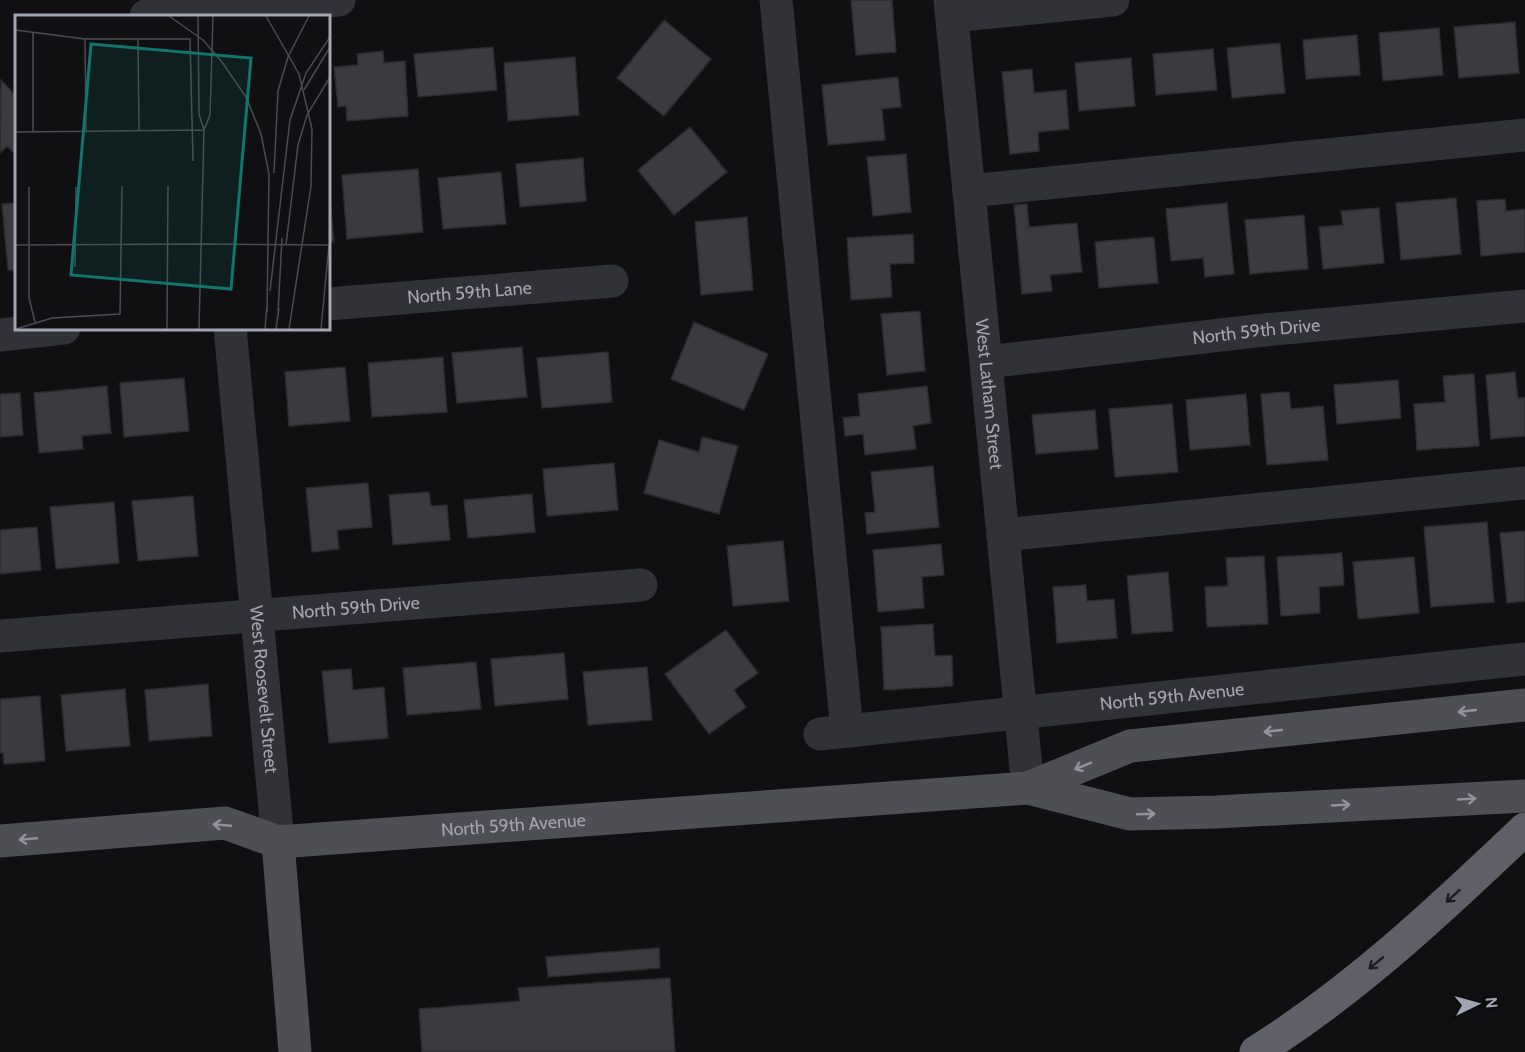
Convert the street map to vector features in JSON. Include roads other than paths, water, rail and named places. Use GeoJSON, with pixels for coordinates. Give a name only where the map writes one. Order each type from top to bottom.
{"type":"FeatureCollection","features":[{"type":"Feature","properties":{"kind":"highway"},"geometry":{"type":"LineString","coordinates":[[1256,1052],[1317,1011],[1405,939],[1525,829]]}},
{"type":"Feature","properties":{"kind":"main road","name":"North 59th Avenue"},"geometry":{"type":"LineString","coordinates":[[1028,788],[1130,746],[1525,705]]}},
{"type":"Feature","properties":{"kind":"main road","name":"North 59th Avenue"},"geometry":{"type":"LineString","coordinates":[[0,841],[225,823],[278,842],[1028,788],[1130,814],[1216,812],[1525,796]]}},
{"type":"Feature","properties":{"kind":"main road","name":"West Roosevelt Street"},"geometry":{"type":"LineString","coordinates":[[278,842],[296,1052]]}},
{"type":"Feature","properties":{"kind":"street"},"geometry":{"type":"LineString","coordinates":[[154,15],[201,9],[339,0]]}},
{"type":"Feature","properties":{"kind":"street","name":"North 59th Avenue"},"geometry":{"type":"LineString","coordinates":[[776,0],[833,733],[1525,659]]}},
{"type":"Feature","properties":{"kind":"street"},"geometry":{"type":"LineString","coordinates":[[951,8],[1113,0]]}},
{"type":"Feature","properties":{"kind":"street","name":"West Latham Street"},"geometry":{"type":"LineString","coordinates":[[951,8],[1028,788]]}},
{"type":"Feature","properties":{"kind":"street"},"geometry":{"type":"LineString","coordinates":[[969,191],[1525,135]]}},
{"type":"Feature","properties":{"kind":"street","name":"North 59th Lane"},"geometry":{"type":"LineString","coordinates":[[330,304],[612,281]]}},
{"type":"Feature","properties":{"kind":"street","name":"North 59th Drive"},"geometry":{"type":"LineString","coordinates":[[986,362],[1264,330],[1525,306]]}},
{"type":"Feature","properties":{"kind":"street"},"geometry":{"type":"LineString","coordinates":[[0,334],[43,330]]}},
{"type":"Feature","properties":{"kind":"street","name":"West Roosevelt Street"},"geometry":{"type":"LineString","coordinates":[[230,330],[278,842]]}},
{"type":"Feature","properties":{"kind":"street"},"geometry":{"type":"LineString","coordinates":[[1003,535],[1525,483]]}},
{"type":"Feature","properties":{"kind":"street","name":"North 59th Drive"},"geometry":{"type":"LineString","coordinates":[[0,636],[641,585]]}}]}
